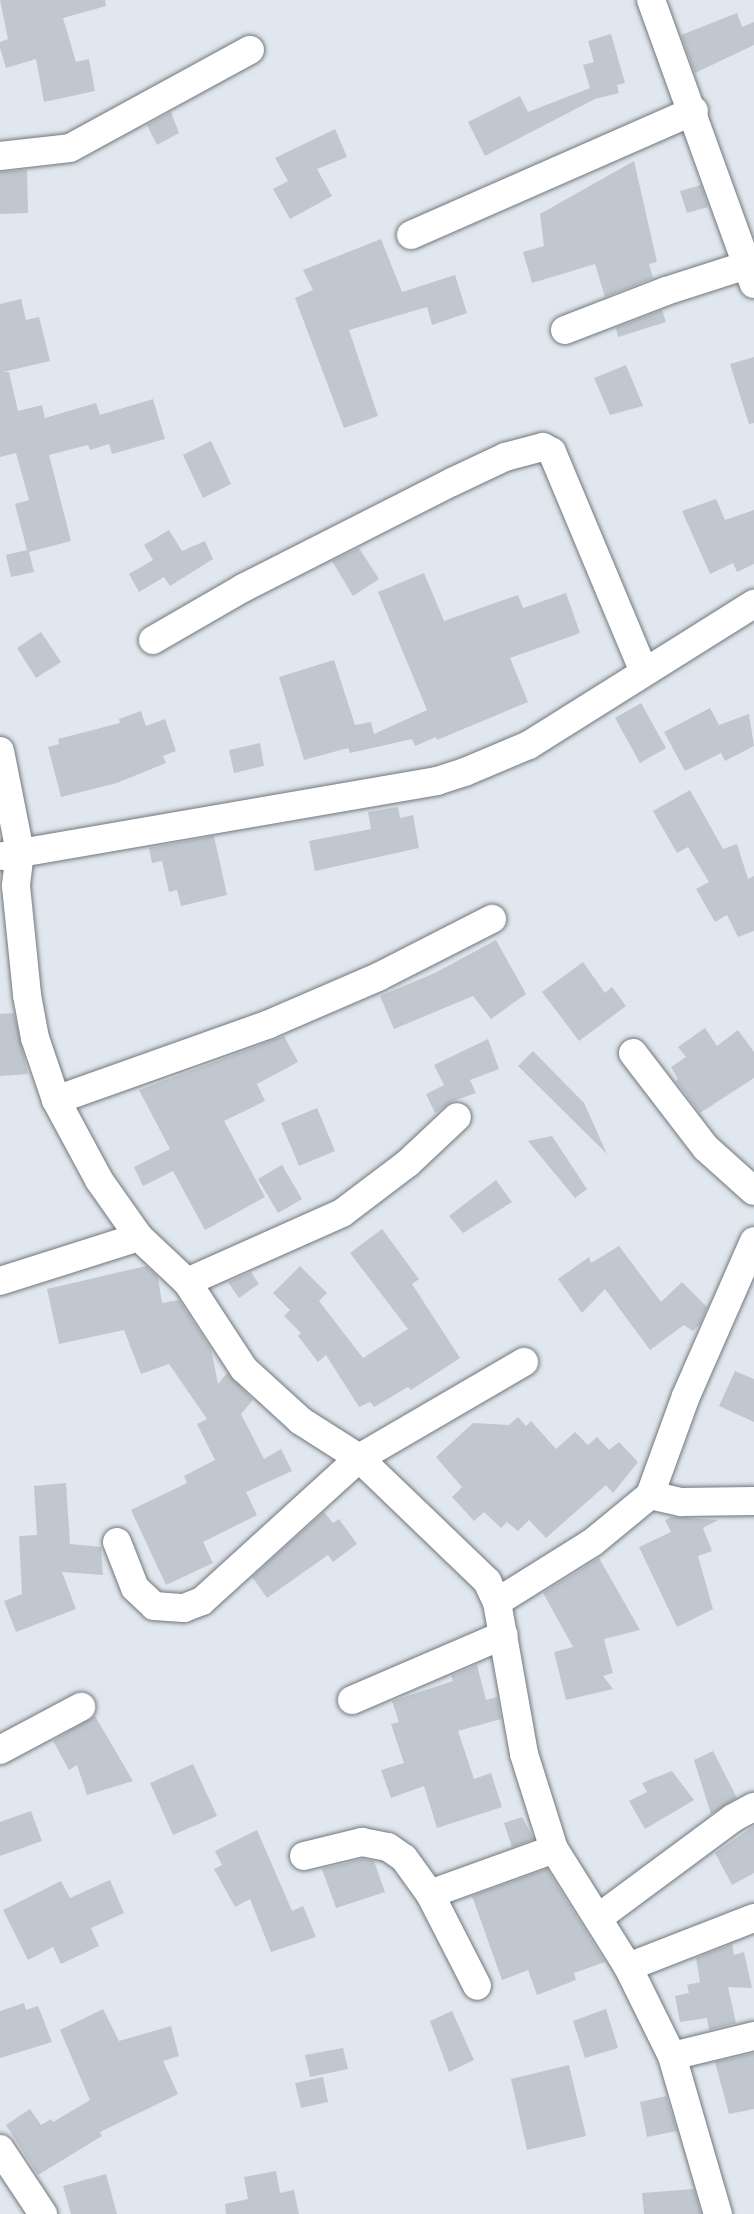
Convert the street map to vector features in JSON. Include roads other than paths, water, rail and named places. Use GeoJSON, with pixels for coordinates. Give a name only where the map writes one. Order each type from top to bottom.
{"type":"FeatureCollection","features":[{"type":"Feature","properties":{"kind":"street"},"geometry":{"type":"LineString","coordinates":[[565,330],[751,275],[694,111],[651,0]]}},
{"type":"Feature","properties":{"kind":"street"},"geometry":{"type":"LineString","coordinates":[[0,156],[70,148],[250,50]]}},
{"type":"Feature","properties":{"kind":"street"},"geometry":{"type":"LineString","coordinates":[[411,236],[694,111]]}},
{"type":"Feature","properties":{"kind":"street"},"geometry":{"type":"LineString","coordinates":[[153,640],[243,588],[431,492],[505,457],[543,447],[552,452],[644,672]]}},
{"type":"Feature","properties":{"kind":"street"},"geometry":{"type":"LineString","coordinates":[[10,854],[437,781],[529,746],[754,604]]}},
{"type":"Feature","properties":{"kind":"street"},"geometry":{"type":"LineString","coordinates":[[0,751],[27,995],[35,1038],[56,1100],[99,1180],[140,1237],[187,1282],[244,1370],[301,1421],[359,1458],[487,1581],[497,1602],[524,1754],[554,1849],[628,1966],[672,2056],[718,2214]]}},
{"type":"Feature","properties":{"kind":"street"},"geometry":{"type":"LineString","coordinates":[[56,1100],[269,1024],[378,977],[492,919]]}},
{"type":"Feature","properties":{"kind":"street"},"geometry":{"type":"LineString","coordinates":[[633,1053],[706,1148],[754,1191]]}},
{"type":"Feature","properties":{"kind":"street"},"geometry":{"type":"LineString","coordinates":[[187,1282],[342,1213],[408,1162],[458,1117]]}},
{"type":"Feature","properties":{"kind":"street"},"geometry":{"type":"LineString","coordinates":[[0,1281],[140,1237]]}},
{"type":"Feature","properties":{"kind":"street"},"geometry":{"type":"LineString","coordinates":[[497,1602],[593,1542],[650,1495],[686,1396],[754,1241]]}},
{"type":"Feature","properties":{"kind":"street"},"geometry":{"type":"LineString","coordinates":[[117,1542],[135,1588],[154,1606],[184,1608],[202,1601],[359,1458],[524,1362]]}},
{"type":"Feature","properties":{"kind":"street"},"geometry":{"type":"LineString","coordinates":[[650,1495],[681,1502],[754,1501]]}},
{"type":"Feature","properties":{"kind":"street"},"geometry":{"type":"LineString","coordinates":[[352,1700],[504,1635]]}},
{"type":"Feature","properties":{"kind":"street"},"geometry":{"type":"LineString","coordinates":[[0,1750],[81,1707]]}},
{"type":"Feature","properties":{"kind":"street"},"geometry":{"type":"LineString","coordinates":[[597,1918],[733,1818],[754,1807]]}},
{"type":"Feature","properties":{"kind":"street"},"geometry":{"type":"LineString","coordinates":[[304,1856],[362,1842],[388,1847],[404,1858],[430,1894],[477,1986]]}},
{"type":"Feature","properties":{"kind":"street"},"geometry":{"type":"LineString","coordinates":[[430,1894],[554,1849]]}},
{"type":"Feature","properties":{"kind":"street"},"geometry":{"type":"LineString","coordinates":[[628,1966],[754,1918]]}},
{"type":"Feature","properties":{"kind":"street"},"geometry":{"type":"LineString","coordinates":[[672,2056],[754,2036]]}},
{"type":"Feature","properties":{"kind":"street"},"geometry":{"type":"LineString","coordinates":[[0,2149],[43,2214]]}}]}
